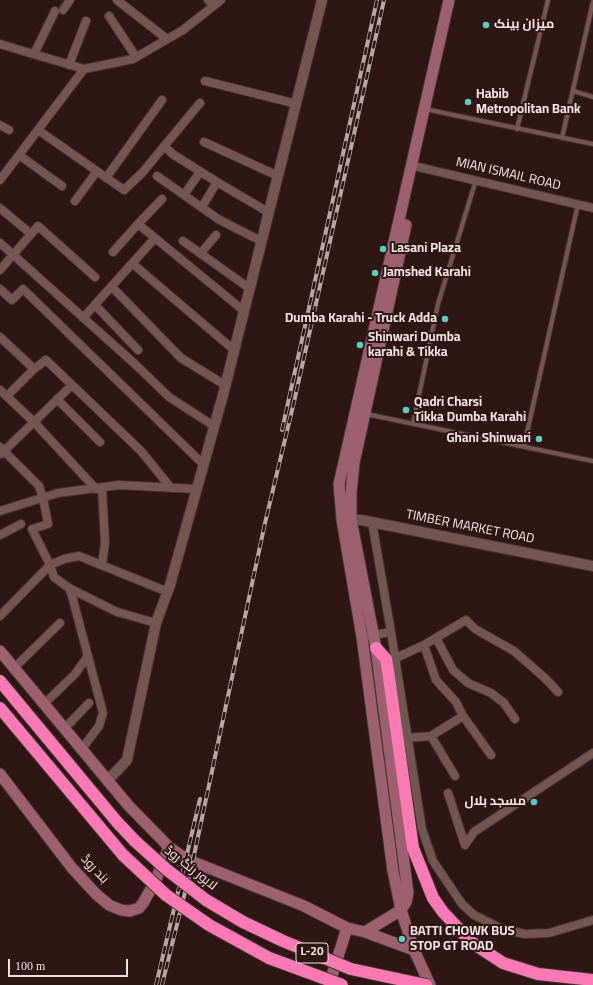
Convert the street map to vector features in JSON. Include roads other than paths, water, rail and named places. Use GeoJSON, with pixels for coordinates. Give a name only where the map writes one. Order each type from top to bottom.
{"type":"FeatureCollection","features":[{"type":"Feature","properties":{"kind":"highway"},"geometry":{"type":"LineString","coordinates":[[376,648],[386,659],[414,848],[434,898],[443,912],[471,942],[503,963],[538,974],[593,980]]}},
{"type":"Feature","properties":{"kind":"highway","name":"لاہور رنگ روڈ"},"geometry":{"type":"LineString","coordinates":[[0,681],[117,822],[135,841],[166,869],[206,900],[243,922],[283,942],[351,969],[426,985]]}},
{"type":"Feature","properties":{"kind":"highway","name":"L-20"},"geometry":{"type":"LineString","coordinates":[[0,708],[123,855],[166,895],[209,925],[269,958],[342,985]]}},
{"type":"Feature","properties":{"kind":"main road"},"geometry":{"type":"LineString","coordinates":[[346,519],[351,493],[354,463],[418,167],[449,0]]}},
{"type":"Feature","properties":{"kind":"main road"},"geometry":{"type":"LineString","coordinates":[[430,985],[414,950],[400,910],[393,871],[364,662],[367,635],[346,519],[339,493],[340,474],[456,0]]}},
{"type":"Feature","properties":{"kind":"main road"},"geometry":{"type":"LineString","coordinates":[[367,635],[376,648]]}},
{"type":"Feature","properties":{"kind":"main road"},"geometry":{"type":"LineString","coordinates":[[0,651],[107,781],[169,847],[186,859],[304,906],[347,928],[365,932],[414,950]]}},
{"type":"Feature","properties":{"kind":"main road"},"geometry":{"type":"LineString","coordinates":[[364,662],[386,659],[408,893],[406,902],[400,910],[365,932]]}},
{"type":"Feature","properties":{"kind":"main road","name":"بند روڈ"},"geometry":{"type":"LineString","coordinates":[[0,774],[72,868],[97,895],[109,905],[121,910],[130,911],[139,908],[154,882],[169,847]]}},
{"type":"Feature","properties":{"kind":"main road"},"geometry":{"type":"LineString","coordinates":[[329,985],[347,928]]}},
{"type":"Feature","properties":{"kind":"street"},"geometry":{"type":"LineString","coordinates":[[117,0],[167,39]]}},
{"type":"Feature","properties":{"kind":"street"},"geometry":{"type":"LineString","coordinates":[[0,44],[84,69],[136,57],[183,30],[211,3],[221,0]]}},
{"type":"Feature","properties":{"kind":"street"},"geometry":{"type":"LineString","coordinates":[[107,781],[127,760],[156,623],[168,592],[225,385],[322,0]]}},
{"type":"Feature","properties":{"kind":"street"},"geometry":{"type":"LineString","coordinates":[[34,54],[64,5]]}},
{"type":"Feature","properties":{"kind":"street"},"geometry":{"type":"LineString","coordinates":[[110,16],[136,57]]}},
{"type":"Feature","properties":{"kind":"street"},"geometry":{"type":"LineString","coordinates":[[69,65],[86,21]]}},
{"type":"Feature","properties":{"kind":"street"},"geometry":{"type":"LineString","coordinates":[[0,180],[4,169],[19,155],[84,69]]}},
{"type":"Feature","properties":{"kind":"street"},"geometry":{"type":"LineString","coordinates":[[205,81],[297,104]]}},
{"type":"Feature","properties":{"kind":"street"},"geometry":{"type":"LineString","coordinates":[[106,178],[162,100]]}},
{"type":"Feature","properties":{"kind":"street"},"geometry":{"type":"LineString","coordinates":[[38,130],[124,190],[142,174],[200,103]]}},
{"type":"Feature","properties":{"kind":"street"},"geometry":{"type":"LineString","coordinates":[[0,125],[9,130]]}},
{"type":"Feature","properties":{"kind":"street"},"geometry":{"type":"LineString","coordinates":[[204,142],[278,176]]}},
{"type":"Feature","properties":{"kind":"street"},"geometry":{"type":"LineString","coordinates":[[164,146],[174,155],[200,172],[268,212]]}},
{"type":"Feature","properties":{"kind":"street"},"geometry":{"type":"LineString","coordinates":[[19,155],[62,186]]}},
{"type":"Feature","properties":{"kind":"street","name":"MIAN ISMAIL ROAD"},"geometry":{"type":"LineString","coordinates":[[418,167],[476,179],[593,208]]}},
{"type":"Feature","properties":{"kind":"street"},"geometry":{"type":"LineString","coordinates":[[75,201],[97,171]]}},
{"type":"Feature","properties":{"kind":"street"},"geometry":{"type":"LineString","coordinates":[[184,195],[200,172]]}},
{"type":"Feature","properties":{"kind":"street"},"geometry":{"type":"LineString","coordinates":[[157,176],[218,219],[261,241]]}},
{"type":"Feature","properties":{"kind":"street"},"geometry":{"type":"LineString","coordinates":[[202,207],[217,182]]}},
{"type":"Feature","properties":{"kind":"street"},"geometry":{"type":"LineString","coordinates":[[113,252],[162,199]]}},
{"type":"Feature","properties":{"kind":"street"},"geometry":{"type":"LineString","coordinates":[[0,208],[31,234]]}},
{"type":"Feature","properties":{"kind":"street"},"geometry":{"type":"LineString","coordinates":[[138,224],[244,311]]}},
{"type":"Feature","properties":{"kind":"street"},"geometry":{"type":"LineString","coordinates":[[0,270],[38,226],[95,277]]}},
{"type":"Feature","properties":{"kind":"street"},"geometry":{"type":"LineString","coordinates":[[200,253],[216,235]]}},
{"type":"Feature","properties":{"kind":"street"},"geometry":{"type":"LineString","coordinates":[[83,318],[133,264],[154,238]]}},
{"type":"Feature","properties":{"kind":"street"},"geometry":{"type":"LineString","coordinates":[[183,241],[249,288]]}},
{"type":"Feature","properties":{"kind":"street"},"geometry":{"type":"LineString","coordinates":[[0,244],[169,397],[214,426]]}},
{"type":"Feature","properties":{"kind":"street"},"geometry":{"type":"LineString","coordinates":[[133,264],[234,350]]}},
{"type":"Feature","properties":{"kind":"street"},"geometry":{"type":"LineString","coordinates":[[112,287],[181,358],[225,385]]}},
{"type":"Feature","properties":{"kind":"street"},"geometry":{"type":"LineString","coordinates":[[0,289],[12,300],[24,289],[203,464]]}},
{"type":"Feature","properties":{"kind":"street"},"geometry":{"type":"LineString","coordinates":[[95,305],[138,350]]}},
{"type":"Feature","properties":{"kind":"street"},"geometry":{"type":"LineString","coordinates":[[0,337],[34,369]]}},
{"type":"Feature","properties":{"kind":"street"},"geometry":{"type":"LineString","coordinates":[[7,396],[34,369],[46,360],[141,451],[171,488]]}},
{"type":"Feature","properties":{"kind":"street"},"geometry":{"type":"LineString","coordinates":[[72,385],[1,451],[39,486],[44,498],[48,524],[32,529],[50,565],[54,577],[69,588],[117,612],[156,623]]}},
{"type":"Feature","properties":{"kind":"street"},"geometry":{"type":"LineString","coordinates":[[0,390],[99,488],[105,543],[102,564]]}},
{"type":"Feature","properties":{"kind":"street"},"geometry":{"type":"LineString","coordinates":[[57,399],[100,442]]}},
{"type":"Feature","properties":{"kind":"street"},"geometry":{"type":"LineString","coordinates":[[0,511],[58,493],[119,485],[196,489]]}},
{"type":"Feature","properties":{"kind":"street","name":"TIMBER MARKET ROAD"},"geometry":{"type":"LineString","coordinates":[[346,519],[372,522],[593,566]]}},
{"type":"Feature","properties":{"kind":"street"},"geometry":{"type":"LineString","coordinates":[[372,522],[391,632],[386,659],[407,738],[422,829],[433,861],[462,904],[474,915],[502,929],[525,934],[548,933],[593,920]]}},
{"type":"Feature","properties":{"kind":"street"},"geometry":{"type":"LineString","coordinates":[[0,535],[21,524]]}},
{"type":"Feature","properties":{"kind":"street"},"geometry":{"type":"LineString","coordinates":[[0,616],[50,565],[64,559],[79,556],[102,564],[168,592]]}},
{"type":"Feature","properties":{"kind":"street"},"geometry":{"type":"LineString","coordinates":[[69,588],[103,713],[99,726],[81,750]]}},
{"type":"Feature","properties":{"kind":"street"},"geometry":{"type":"LineString","coordinates":[[386,659],[424,645],[466,620],[475,629],[514,651],[546,679],[558,692]]}},
{"type":"Feature","properties":{"kind":"street"},"geometry":{"type":"LineString","coordinates":[[14,668],[60,623]]}},
{"type":"Feature","properties":{"kind":"street"},"geometry":{"type":"LineString","coordinates":[[367,635],[391,632]]}},
{"type":"Feature","properties":{"kind":"street"},"geometry":{"type":"LineString","coordinates":[[436,638],[453,670],[468,683],[491,693],[504,703],[515,719]]}},
{"type":"Feature","properties":{"kind":"street"},"geometry":{"type":"LineString","coordinates":[[424,645],[436,680],[456,702],[463,716],[491,755]]}},
{"type":"Feature","properties":{"kind":"street"},"geometry":{"type":"LineString","coordinates":[[44,704],[75,674],[88,656]]}},
{"type":"Feature","properties":{"kind":"street"},"geometry":{"type":"LineString","coordinates":[[64,729],[89,703]]}},
{"type":"Feature","properties":{"kind":"street"},"geometry":{"type":"LineString","coordinates":[[407,738],[431,736],[463,716]]}},
{"type":"Feature","properties":{"kind":"street"},"geometry":{"type":"LineString","coordinates":[[431,736],[455,776]]}},
{"type":"Feature","properties":{"kind":"street"},"geometry":{"type":"LineString","coordinates":[[448,793],[465,845],[474,832],[593,753]]}},
{"type":"Feature","properties":{"kind":"lane"},"geometry":{"type":"LineString","coordinates":[[518,129],[548,0]]}},
{"type":"Feature","properties":{"kind":"lane"},"geometry":{"type":"LineString","coordinates":[[562,138],[593,2]]}},
{"type":"Feature","properties":{"kind":"lane"},"geometry":{"type":"LineString","coordinates":[[573,91],[593,97]]}},
{"type":"Feature","properties":{"kind":"lane"},"geometry":{"type":"LineString","coordinates":[[428,110],[593,144]]}},
{"type":"Feature","properties":{"kind":"lane"},"geometry":{"type":"LineString","coordinates":[[413,424],[438,304],[476,179]]}},
{"type":"Feature","properties":{"kind":"lane"},"geometry":{"type":"LineString","coordinates":[[524,446],[578,204]]}},
{"type":"Feature","properties":{"kind":"lane"},"geometry":{"type":"LineString","coordinates":[[365,414],[593,461]]}},
{"type":"Feature","properties":{"kind":"railway"},"geometry":{"type":"LineString","coordinates":[[282,430],[377,0]]}},
{"type":"Feature","properties":{"kind":"railway"},"geometry":{"type":"LineString","coordinates":[[162,985],[193,860],[265,523],[294,402],[384,0]]}},
{"type":"Feature","properties":{"kind":"railway"},"geometry":{"type":"LineString","coordinates":[[156,985],[200,799]]}},
{"type":"Feature","properties":{"kind":"place","name":"میزان بینک"},"geometry":{"type":"Point","coordinates":[486,25]}},
{"type":"Feature","properties":{"kind":"place","name":"Habib Metropolitan Bank"},"geometry":{"type":"Point","coordinates":[468,102]}},
{"type":"Feature","properties":{"kind":"place","name":"Lasani Plaza"},"geometry":{"type":"Point","coordinates":[383,249]}},
{"type":"Feature","properties":{"kind":"place","name":"Jamshed Karahi"},"geometry":{"type":"Point","coordinates":[375,273]}},
{"type":"Feature","properties":{"kind":"place","name":"Dumba Karahi - Truck Adda"},"geometry":{"type":"Point","coordinates":[445,319]}},
{"type":"Feature","properties":{"kind":"place","name":"Shinwari Dumba karahi & Tikka"},"geometry":{"type":"Point","coordinates":[360,345]}},
{"type":"Feature","properties":{"kind":"place","name":"Qadri Charsi Tikka Dumba Karahi"},"geometry":{"type":"Point","coordinates":[406,410]}},
{"type":"Feature","properties":{"kind":"place","name":"Ghani Shinwari"},"geometry":{"type":"Point","coordinates":[539,439]}},
{"type":"Feature","properties":{"kind":"place","name":"مسجد بلال"},"geometry":{"type":"Point","coordinates":[534,802]}},
{"type":"Feature","properties":{"kind":"place","name":"BATTI CHOWK BUS STOP GT ROAD"},"geometry":{"type":"Point","coordinates":[402,939]}}]}
